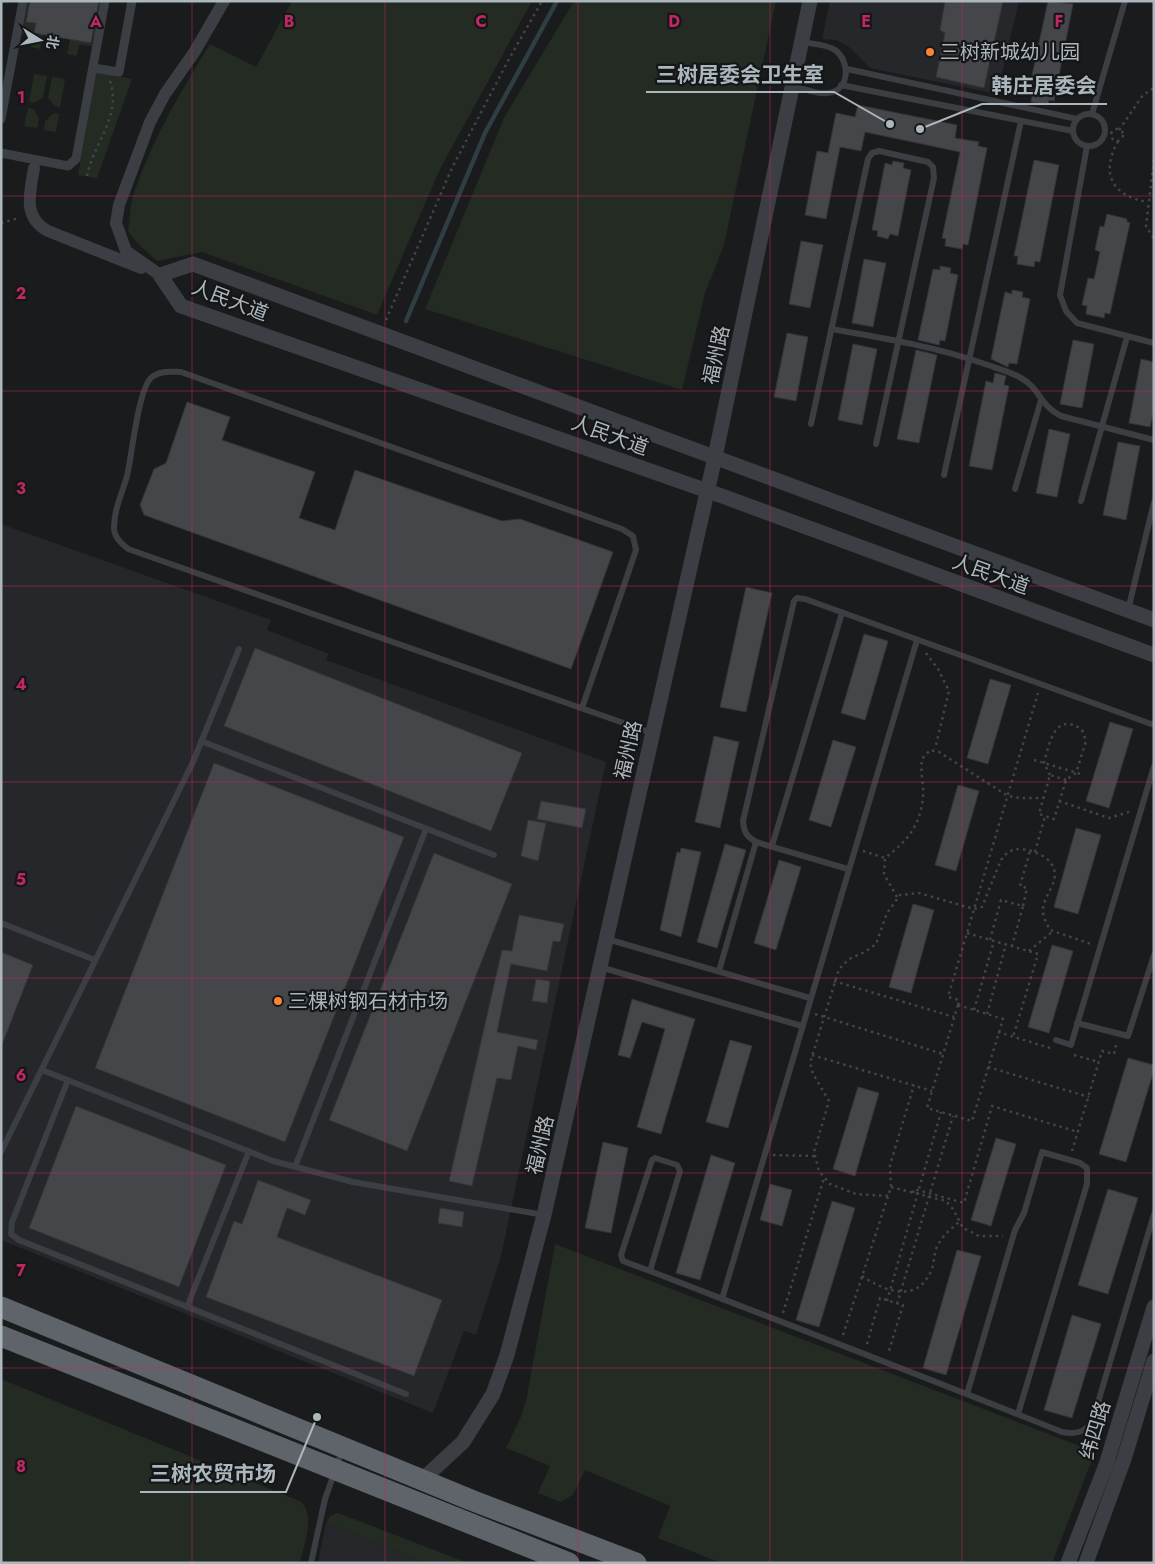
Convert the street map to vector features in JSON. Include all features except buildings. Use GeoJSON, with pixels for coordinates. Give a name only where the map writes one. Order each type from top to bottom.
{"type":"FeatureCollection","features":[{"type":"Feature","properties":{"kind":"highway"},"geometry":{"type":"LineString","coordinates":[[1,1307],[422,1480],[636,1563]]}},
{"type":"Feature","properties":{"kind":"highway"},"geometry":{"type":"LineString","coordinates":[[1,1336],[571,1563]]}},
{"type":"Feature","properties":{"kind":"street"},"geometry":{"type":"LineString","coordinates":[[1,119],[22,1]]}},
{"type":"Feature","properties":{"kind":"street"},"geometry":{"type":"LineString","coordinates":[[1,153],[35,164],[68,166],[76,159],[105,1]]}},
{"type":"Feature","properties":{"kind":"street"},"geometry":{"type":"LineString","coordinates":[[93,68],[119,72],[132,1]]}},
{"type":"Feature","properties":{"kind":"street"},"geometry":{"type":"LineString","coordinates":[[160,275],[126,251],[116,223],[119,205],[158,108],[224,1]]}},
{"type":"Feature","properties":{"kind":"street","name":"福州路"},"geometry":{"type":"LineString","coordinates":[[422,1480],[463,1442],[493,1394],[507,1355],[544,1215],[715,457],[810,1]]}},
{"type":"Feature","properties":{"kind":"street"},"geometry":{"type":"LineString","coordinates":[[35,164],[28,204],[30,214],[37,224],[48,232],[160,275]]}},
{"type":"Feature","properties":{"kind":"street","name":"人民大道"},"geometry":{"type":"LineString","coordinates":[[1154,620],[193,264],[160,275],[180,306],[707,491],[1154,656]]}},
{"type":"Feature","properties":{"kind":"street","name":"纬四路"},"geometry":{"type":"LineString","coordinates":[[1068,1563],[1106,1465],[1154,1307]]}},
{"type":"Feature","properties":{"kind":"street","name":"纬四路"},"geometry":{"type":"LineString","coordinates":[[1086,1563],[1124,1459],[1154,1361]]}},
{"type":"Feature","properties":{"kind":"street"},"geometry":{"type":"LineString","coordinates":[[571,1563],[575,1539]]}},
{"type":"Feature","properties":{"kind":"lane"},"geometry":{"type":"LineString","coordinates":[[1092,114],[1126,1]]}},
{"type":"Feature","properties":{"kind":"lane"},"geometry":{"type":"LineString","coordinates":[[792,86],[826,94],[841,85],[846,78],[847,69],[843,57],[833,48],[801,42]]}},
{"type":"Feature","properties":{"kind":"lane"},"geometry":{"type":"LineString","coordinates":[[847,69],[1077,119]]}},
{"type":"Feature","properties":{"kind":"lane"},"geometry":{"type":"LineString","coordinates":[[841,85],[1073,131]]}},
{"type":"Feature","properties":{"kind":"lane"},"geometry":{"type":"LineString","coordinates":[[1092,114],[1102,120],[1106,130],[1098,144],[1087,146],[1077,141],[1073,131],[1077,119],[1092,114]]}},
{"type":"Feature","properties":{"kind":"lane"},"geometry":{"type":"LineString","coordinates":[[944,475],[1021,121]]}},
{"type":"Feature","properties":{"kind":"lane"},"geometry":{"type":"LineString","coordinates":[[1087,146],[1060,295],[1066,311],[1077,323],[1154,343]]}},
{"type":"Feature","properties":{"kind":"lane"},"geometry":{"type":"LineString","coordinates":[[811,424],[868,159],[872,153],[879,151],[928,162],[933,167],[934,178],[876,444]]}},
{"type":"Feature","properties":{"kind":"lane"},"geometry":{"type":"LineString","coordinates":[[831,329],[899,340],[969,359],[1019,377],[1033,385],[1040,400],[1050,410],[1061,416],[1154,440]]}},
{"type":"Feature","properties":{"kind":"lane"},"geometry":{"type":"LineString","coordinates":[[1081,501],[1127,337]]}},
{"type":"Feature","properties":{"kind":"lane"},"geometry":{"type":"LineString","coordinates":[[582,708],[636,550],[633,536],[622,529],[181,372],[163,372],[151,378],[144,391],[127,476],[116,507],[114,530],[119,542],[128,549],[653,733]]}},
{"type":"Feature","properties":{"kind":"lane"},"geometry":{"type":"LineString","coordinates":[[1015,489],[1040,400]]}},
{"type":"Feature","properties":{"kind":"lane"},"geometry":{"type":"LineString","coordinates":[[1127,611],[1154,502]]}},
{"type":"Feature","properties":{"kind":"lane"},"geometry":{"type":"LineString","coordinates":[[848,869],[756,842],[746,835],[744,821],[794,601],[797,598],[805,599],[1154,725]]}},
{"type":"Feature","properties":{"kind":"lane"},"geometry":{"type":"LineString","coordinates":[[772,846],[842,613]]}},
{"type":"Feature","properties":{"kind":"lane"},"geometry":{"type":"LineString","coordinates":[[722,1299],[917,640]]}},
{"type":"Feature","properties":{"kind":"lane"},"geometry":{"type":"LineString","coordinates":[[1,1152],[201,741],[239,649]]}},
{"type":"Feature","properties":{"kind":"lane"},"geometry":{"type":"LineString","coordinates":[[201,741],[494,855]]}},
{"type":"Feature","properties":{"kind":"lane"},"geometry":{"type":"LineString","coordinates":[[1056,1040],[1071,1045],[1154,766]]}},
{"type":"Feature","properties":{"kind":"lane"},"geometry":{"type":"LineString","coordinates":[[295,1167],[426,829]]}},
{"type":"Feature","properties":{"kind":"lane"},"geometry":{"type":"LineString","coordinates":[[719,971],[756,842]]}},
{"type":"Feature","properties":{"kind":"lane"},"geometry":{"type":"LineString","coordinates":[[1,923],[95,960]]}},
{"type":"Feature","properties":{"kind":"lane"},"geometry":{"type":"LineString","coordinates":[[607,938],[810,998]]}},
{"type":"Feature","properties":{"kind":"lane"},"geometry":{"type":"LineString","coordinates":[[1077,1023],[1128,1036],[1154,954]]}},
{"type":"Feature","properties":{"kind":"lane"},"geometry":{"type":"LineString","coordinates":[[600,967],[802,1026]]}},
{"type":"Feature","properties":{"kind":"lane"},"geometry":{"type":"LineString","coordinates":[[42,1070],[249,1151],[295,1167],[353,1182],[544,1215]]}},
{"type":"Feature","properties":{"kind":"lane"},"geometry":{"type":"LineString","coordinates":[[68,1080],[12,1222],[11,1234],[19,1240],[406,1394]]}},
{"type":"Feature","properties":{"kind":"lane"},"geometry":{"type":"LineString","coordinates":[[187,1307],[249,1151]]}},
{"type":"Feature","properties":{"kind":"lane"},"geometry":{"type":"LineString","coordinates":[[967,1394],[1013,1236],[1024,1213],[1042,1152],[1070,1160],[1087,1168],[1086,1184],[1018,1414]]}},
{"type":"Feature","properties":{"kind":"lane"},"geometry":{"type":"LineString","coordinates":[[650,1272],[680,1171],[678,1165],[655,1158],[652,1160],[621,1255],[623,1261],[650,1272],[1070,1434],[1084,1431],[1090,1425],[1154,1214]]}},
{"type":"Feature","properties":{"kind":"lane"},"geometry":{"type":"LineString","coordinates":[[311,1563],[325,1499],[343,1447]]}},
{"type":"Feature","properties":{"kind":"path"},"geometry":{"type":"LineString","coordinates":[[381,333],[452,168],[509,59],[542,1]]}},
{"type":"Feature","properties":{"kind":"path"},"geometry":{"type":"LineString","coordinates":[[87,176],[91,158],[105,131],[111,112],[113,92],[107,70]]}},
{"type":"Feature","properties":{"kind":"path"},"geometry":{"type":"LineString","coordinates":[[1118,141],[1112,139],[1111,133],[1119,130],[1143,95],[1154,88]]}},
{"type":"Feature","properties":{"kind":"path"},"geometry":{"type":"LineString","coordinates":[[1119,130],[1122,136],[1110,159],[1110,177],[1120,191],[1129,197],[1148,202]]}},
{"type":"Feature","properties":{"kind":"path"},"geometry":{"type":"LineString","coordinates":[[1154,160],[1146,226],[1154,239]]}},
{"type":"Feature","properties":{"kind":"path"},"geometry":{"type":"LineString","coordinates":[[1,223],[30,214]]}},
{"type":"Feature","properties":{"kind":"path"},"geometry":{"type":"LineString","coordinates":[[917,640],[938,669],[949,691],[935,750]]}},
{"type":"Feature","properties":{"kind":"path"},"geometry":{"type":"LineString","coordinates":[[958,1005],[1002,1019],[972,1121],[927,1108],[959,1000],[948,997],[1040,684]]}},
{"type":"Feature","properties":{"kind":"path"},"geometry":{"type":"LineString","coordinates":[[1071,724],[1077,726],[1085,735],[1086,741],[1076,773],[1066,780],[1054,818],[1039,814],[1050,775],[1044,763],[1052,734],[1057,728],[1071,724]]}},
{"type":"Feature","properties":{"kind":"path"},"geometry":{"type":"LineString","coordinates":[[897,897],[884,874],[885,858],[906,841],[912,833],[923,798],[922,759],[925,753],[935,750],[1008,796],[1043,798]]}},
{"type":"Feature","properties":{"kind":"path"},"geometry":{"type":"LineString","coordinates":[[1034,760],[1084,775]]}},
{"type":"Feature","properties":{"kind":"path"},"geometry":{"type":"LineString","coordinates":[[1050,775],[1066,780]]}},
{"type":"Feature","properties":{"kind":"path"},"geometry":{"type":"LineString","coordinates":[[1059,801],[1109,818],[1128,814],[1143,803]]}},
{"type":"Feature","properties":{"kind":"path"},"geometry":{"type":"LineString","coordinates":[[1035,852],[1045,816]]}},
{"type":"Feature","properties":{"kind":"path"},"geometry":{"type":"LineString","coordinates":[[854,848],[885,858]]}},
{"type":"Feature","properties":{"kind":"path"},"geometry":{"type":"LineString","coordinates":[[888,1196],[856,1194],[830,1184],[819,1171],[814,1156],[829,1101],[811,1069],[812,1054],[834,981],[842,964],[876,944],[886,912],[897,897],[908,893],[919,893],[974,909],[982,907],[1006,854],[1018,849],[1030,850],[1047,858],[1055,871],[1052,886],[1044,902],[1043,912],[1044,918],[1052,932],[1100,946]]}},
{"type":"Feature","properties":{"kind":"path"},"geometry":{"type":"LineString","coordinates":[[1012,946],[1027,888],[1020,886],[1030,850]]}},
{"type":"Feature","properties":{"kind":"path"},"geometry":{"type":"LineString","coordinates":[[990,940],[1001,900],[1023,906]]}},
{"type":"Feature","properties":{"kind":"path"},"geometry":{"type":"LineString","coordinates":[[1029,951],[1052,932]]}},
{"type":"Feature","properties":{"kind":"path"},"geometry":{"type":"LineString","coordinates":[[967,933],[1038,954],[1013,1037]]}},
{"type":"Feature","properties":{"kind":"path"},"geometry":{"type":"LineString","coordinates":[[974,1010],[994,941]]}},
{"type":"Feature","properties":{"kind":"path"},"geometry":{"type":"LineString","coordinates":[[987,1014],[1006,944]]}},
{"type":"Feature","properties":{"kind":"path"},"geometry":{"type":"LineString","coordinates":[[834,981],[954,1017]]}},
{"type":"Feature","properties":{"kind":"path"},"geometry":{"type":"LineString","coordinates":[[806,1012],[943,1054]]}},
{"type":"Feature","properties":{"kind":"path"},"geometry":{"type":"LineString","coordinates":[[1070,1160],[1102,1051],[1114,1054],[1119,1035]]}},
{"type":"Feature","properties":{"kind":"path"},"geometry":{"type":"LineString","coordinates":[[812,1054],[932,1091]]}},
{"type":"Feature","properties":{"kind":"path"},"geometry":{"type":"LineString","coordinates":[[988,1067],[1089,1097]]}},
{"type":"Feature","properties":{"kind":"path"},"geometry":{"type":"LineString","coordinates":[[840,1345],[892,1187],[890,1165],[914,1085]]}},
{"type":"Feature","properties":{"kind":"path"},"geometry":{"type":"LineString","coordinates":[[892,1187],[913,1192],[914,1189],[918,1192],[964,1203],[992,1106],[1078,1132]]}},
{"type":"Feature","properties":{"kind":"path"},"geometry":{"type":"LineString","coordinates":[[887,1301],[942,1112]]}},
{"type":"Feature","properties":{"kind":"path"},"geometry":{"type":"LineString","coordinates":[[897,1304],[953,1116]]}},
{"type":"Feature","properties":{"kind":"path"},"geometry":{"type":"LineString","coordinates":[[764,1155],[814,1156]]}},
{"type":"Feature","properties":{"kind":"path"},"geometry":{"type":"LineString","coordinates":[[781,1322],[824,1178]]}},
{"type":"Feature","properties":{"kind":"path"},"geometry":{"type":"LineString","coordinates":[[929,1195],[950,1204],[964,1228],[984,1237],[1013,1236]]}},
{"type":"Feature","properties":{"kind":"path"},"geometry":{"type":"LineString","coordinates":[[862,1276],[890,1292],[901,1292],[923,1283],[932,1269],[938,1243],[959,1222]]}},
{"type":"Feature","properties":{"kind":"path"},"geometry":{"type":"LineString","coordinates":[[864,1354],[880,1298],[903,1305],[886,1363]]}},
{"type":"Feature","properties":{"kind":"shaded area"},"geometry":{"type":"Polygon","coordinates":[[[26,1],[30,1],[26,22],[36,23],[34,33],[43,35],[40,49],[31,47],[33,36],[21,34],[26,1]]]}},
{"type":"Feature","properties":{"kind":"shaded area"},"geometry":{"type":"Polygon","coordinates":[[[99,1],[102,1],[92,46],[79,45],[77,56],[67,54],[70,39],[92,43],[99,1]]]}},
{"type":"Feature","properties":{"kind":"shaded area"},"geometry":{"type":"Polygon","coordinates":[[[292,1],[532,1],[440,169],[377,315],[202,252],[157,261],[137,243],[128,231],[133,196],[148,156],[177,99],[210,44],[256,67],[292,1]]]}},
{"type":"Feature","properties":{"kind":"shaded area"},"geometry":{"type":"Polygon","coordinates":[[[574,1],[776,1],[724,245],[705,293],[682,390],[425,309],[504,118],[574,1]]]}},
{"type":"Feature","properties":{"kind":"shaded area","name":"三树新城幼儿园"},"geometry":{"type":"Polygon","coordinates":[[[830,1],[1019,1],[997,94],[870,68],[849,47],[836,40],[822,39],[830,1]]]}},
{"type":"Feature","properties":{"kind":"shaded area"},"geometry":{"type":"Polygon","coordinates":[[[96,72],[132,79],[97,178],[78,175],[96,72]]]}},
{"type":"Feature","properties":{"kind":"shaded area"},"geometry":{"type":"Polygon","coordinates":[[[34,74],[47,76],[43,98],[34,103],[29,102],[34,74]]]}},
{"type":"Feature","properties":{"kind":"shaded area"},"geometry":{"type":"Polygon","coordinates":[[[52,77],[65,79],[60,107],[55,106],[48,98],[52,77]]]}},
{"type":"Feature","properties":{"kind":"shaded area"},"geometry":{"type":"Polygon","coordinates":[[[28,108],[34,109],[39,119],[37,128],[24,126],[28,108]]]}},
{"type":"Feature","properties":{"kind":"shaded area"},"geometry":{"type":"Polygon","coordinates":[[[54,113],[59,114],[56,132],[44,130],[45,121],[54,113]]]}},
{"type":"Feature","properties":{"kind":"shaded area","name":"三棵树钢石材市场"},"geometry":{"type":"Polygon","coordinates":[[[1,524],[271,620],[267,630],[329,654],[326,660],[606,762],[501,1256],[476,1335],[464,1331],[433,1413],[1,1240],[1,524]]]}},
{"type":"Feature","properties":{"kind":"shaded area"},"geometry":{"type":"Polygon","coordinates":[[[555,1244],[1095,1452],[1052,1563],[721,1563],[658,1538],[670,1506],[585,1470],[573,1495],[560,1502],[538,1493],[550,1466],[506,1448],[520,1419],[526,1401],[555,1244]]]}},
{"type":"Feature","properties":{"kind":"shaded area"},"geometry":{"type":"Polygon","coordinates":[[[1,1379],[302,1502],[306,1508],[308,1523],[300,1563],[1,1563],[1,1379]]]}},
{"type":"Feature","properties":{"kind":"shaded area"},"geometry":{"type":"Polygon","coordinates":[[[337,1513],[468,1563],[424,1563],[326,1523],[330,1516],[337,1513]]]}},
{"type":"Feature","properties":{"kind":"shaded area"},"geometry":{"type":"Polygon","coordinates":[[[326,1523],[424,1563],[318,1563],[326,1523]]]}},
{"type":"Feature","properties":{"kind":"waterway"},"geometry":{"type":"LineString","coordinates":[[406,321],[485,133],[557,1]]}},
{"type":"Feature","properties":{"kind":"place","name":"三树新城幼儿园"},"geometry":{"type":"Point","coordinates":[930,52]}},
{"type":"Feature","properties":{"kind":"place","name":"三树居委会卫生室"},"geometry":{"type":"Point","coordinates":[890,124]}},
{"type":"Feature","properties":{"kind":"place","name":"韩庄居委会"},"geometry":{"type":"Point","coordinates":[920,129]}},
{"type":"Feature","properties":{"kind":"place","name":"三棵树钢石材市场"},"geometry":{"type":"Point","coordinates":[278,1001]}},
{"type":"Feature","properties":{"kind":"place","name":"三树农贸市场"},"geometry":{"type":"Point","coordinates":[317,1417]}}]}
